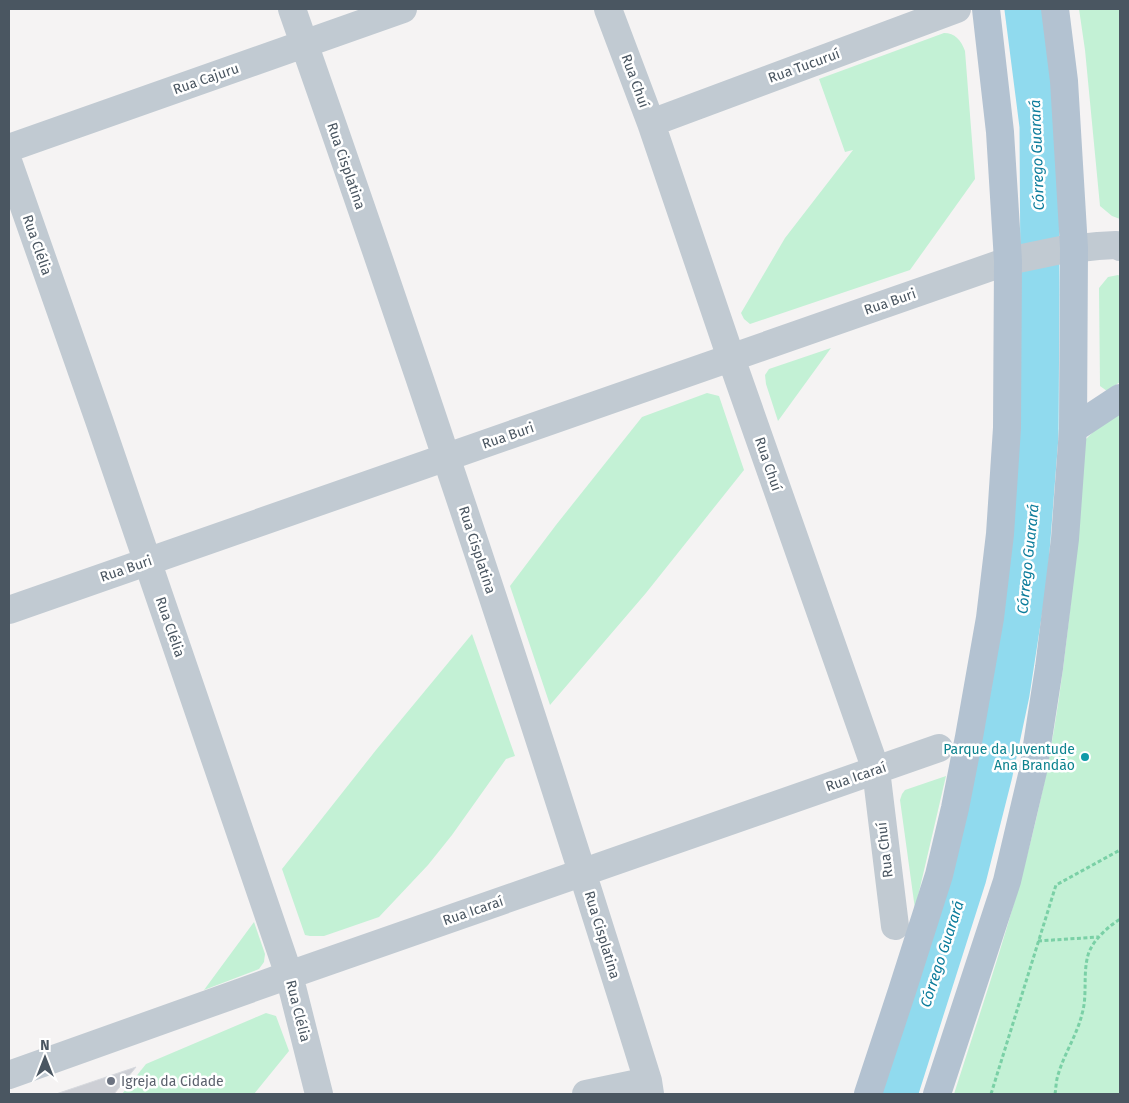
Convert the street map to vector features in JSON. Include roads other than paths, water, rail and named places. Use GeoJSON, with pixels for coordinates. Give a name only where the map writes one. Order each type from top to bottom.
{"type":"FeatureCollection","features":[{"type":"Feature","properties":{"kind":"main road"},"geometry":{"type":"LineString","coordinates":[[937,1094],[1007,881],[1033,772],[1065,539],[1073,429],[1039,255],[1000,132],[986,9]]}},
{"type":"Feature","properties":{"kind":"main road"},"geometry":{"type":"LineString","coordinates":[[868,1094],[939,875],[970,737],[1000,534],[1007,428],[1039,255],[1064,81],[1055,9]]}},
{"type":"Feature","properties":{"kind":"main road"},"geometry":{"type":"LineString","coordinates":[[1073,429],[1120,398]]}},
{"type":"Feature","properties":{"kind":"street","name":"Rua Cisplatina"},"geometry":{"type":"LineString","coordinates":[[292,9],[446,457],[583,873],[649,1088]]}},
{"type":"Feature","properties":{"kind":"street","name":"Rua Cajuru"},"geometry":{"type":"LineString","coordinates":[[9,148],[403,9]]}},
{"type":"Feature","properties":{"kind":"street","name":"Rua Chuí"},"geometry":{"type":"LineString","coordinates":[[608,9],[651,123],[731,358],[876,770],[895,926]]}},
{"type":"Feature","properties":{"kind":"street","name":"Rua Tucuruí"},"geometry":{"type":"LineString","coordinates":[[651,123],[957,9]]}},
{"type":"Feature","properties":{"kind":"street","name":"Rua Clélia"},"geometry":{"type":"LineString","coordinates":[[9,164],[148,561],[289,975],[319,1094]]}},
{"type":"Feature","properties":{"kind":"street","name":"Rua Buri"},"geometry":{"type":"LineString","coordinates":[[9,610],[731,358],[1039,255],[1116,245],[1120,247]]}},
{"type":"Feature","properties":{"kind":"street","name":"Rua Icaraí"},"geometry":{"type":"LineString","coordinates":[[9,1075],[939,748]]}},
{"type":"Feature","properties":{"kind":"street"},"geometry":{"type":"LineString","coordinates":[[586,1094],[649,1088]]}},
{"type":"Feature","properties":{"kind":"waterway","name":"Córrego Guarará"},"geometry":{"type":"LineString","coordinates":[[898,1094],[967,877],[993,774],[1010,694],[1028,577],[1039,436],[1039,126],[1024,9]]}},
{"type":"Feature","properties":{"kind":"place","name":"Parque da Juventude Ana Brandão"},"geometry":{"type":"Point","coordinates":[1085,757]}},
{"type":"Feature","properties":{"kind":"place","name":"Igreja da Cidade"},"geometry":{"type":"Point","coordinates":[111,1081]}}]}
